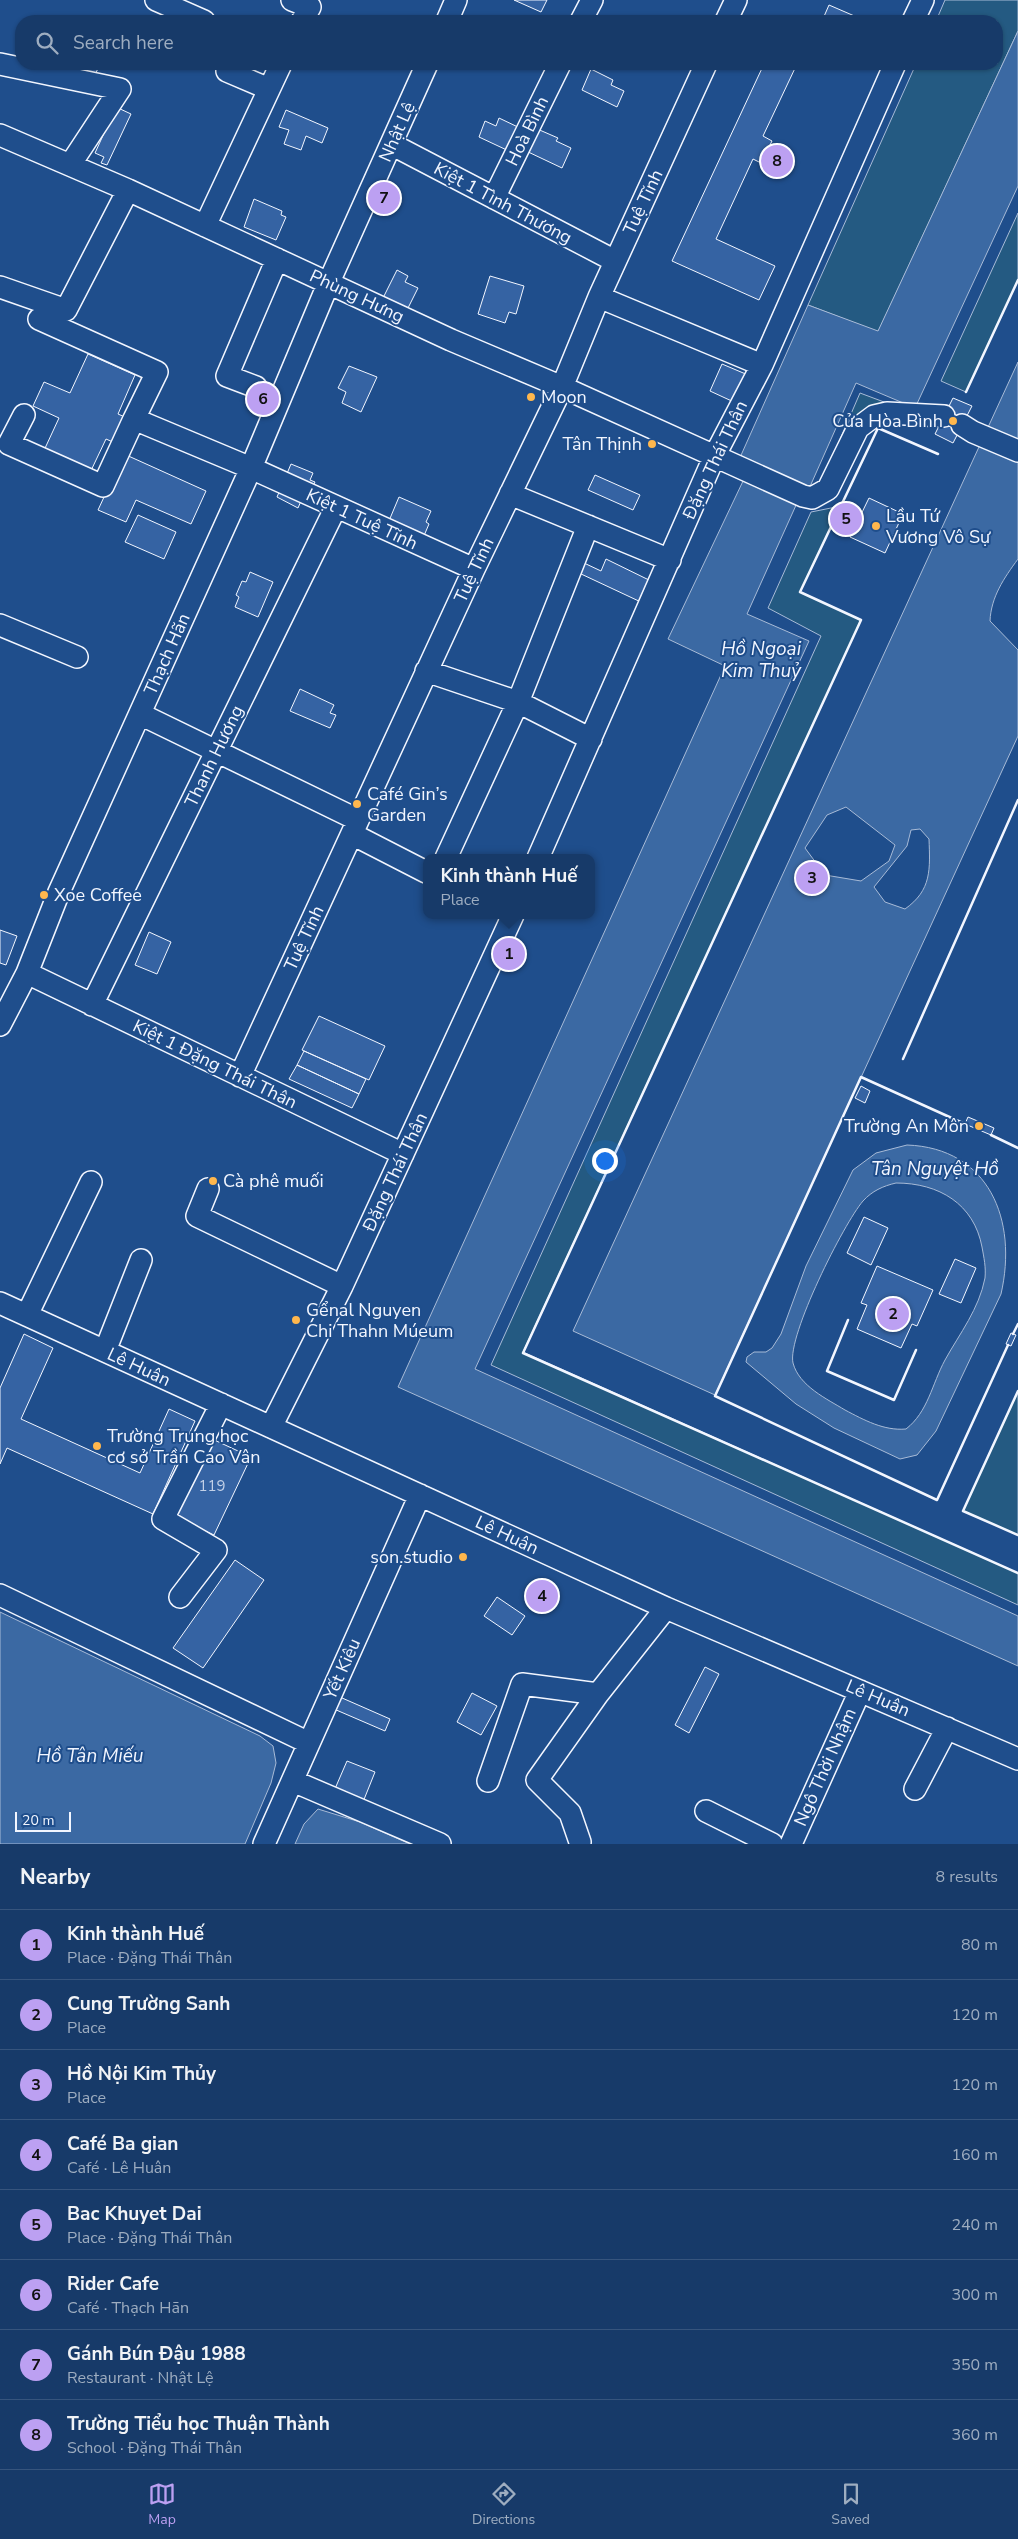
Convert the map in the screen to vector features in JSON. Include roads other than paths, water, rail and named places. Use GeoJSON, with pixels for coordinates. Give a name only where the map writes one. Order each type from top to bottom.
{"type":"FeatureCollection","features":[{"type":"Feature","properties":{"kind":"street"},"geometry":{"type":"LineString","coordinates":[[156,0],[190,15]]}},
{"type":"Feature","properties":{"kind":"street"},"geometry":{"type":"LineString","coordinates":[[292,0],[310,7],[305,15]]}},
{"type":"Feature","properties":{"kind":"street"},"geometry":{"type":"LineString","coordinates":[[450,15],[456,0]]}},
{"type":"Feature","properties":{"kind":"street"},"geometry":{"type":"LineString","coordinates":[[584,15],[592,0]]}},
{"type":"Feature","properties":{"kind":"street"},"geometry":{"type":"LineString","coordinates":[[729,15],[736,0]]}},
{"type":"Feature","properties":{"kind":"street"},"geometry":{"type":"LineString","coordinates":[[917,15],[923,0]]}},
{"type":"Feature","properties":{"kind":"street"},"geometry":{"type":"LineString","coordinates":[[0,64],[15,67]]}},
{"type":"Feature","properties":{"kind":"street"},"geometry":{"type":"LineString","coordinates":[[29,70],[120,89],[70,165]]}},
{"type":"Feature","properties":{"kind":"street"},"geometry":{"type":"LineString","coordinates":[[227,70],[269,89]]}},
{"type":"Feature","properties":{"kind":"street"},"geometry":{"type":"LineString","coordinates":[[205,226],[278,70]]}},
{"type":"Feature","properties":{"kind":"street","name":"Nhật Lệ"},"geometry":{"type":"LineString","coordinates":[[329,282],[425,70]]}},
{"type":"Feature","properties":{"kind":"street","name":"Hoà Bình"},"geometry":{"type":"LineString","coordinates":[[494,198],[557,70]]}},
{"type":"Feature","properties":{"kind":"street","name":"Tuệ Tĩnh"},"geometry":{"type":"LineString","coordinates":[[240,1076],[474,569],[562,387],[615,261],[703,70]]}},
{"type":"Feature","properties":{"kind":"street","name":"Đặng Thái Thân"},"geometry":{"type":"LineString","coordinates":[[540,854],[715,455],[762,364],[892,70]]}},
{"type":"Feature","properties":{"kind":"street","name":"Phùng Hưng"},"geometry":{"type":"LineString","coordinates":[[0,135],[128,190],[451,340],[562,387],[803,496],[812,498],[828,489],[858,428],[874,416],[887,413],[947,419],[1018,451]]}},
{"type":"Feature","properties":{"kind":"street","name":"Kiệt 1 Tình Thương"},"geometry":{"type":"LineString","coordinates":[[391,144],[615,261]]}},
{"type":"Feature","properties":{"kind":"street"},"geometry":{"type":"LineString","coordinates":[[0,287],[66,310],[128,190]]}},
{"type":"Feature","properties":{"kind":"street"},"geometry":{"type":"LineString","coordinates":[[256,387],[227,376],[277,259]]}},
{"type":"Feature","properties":{"kind":"street","name":"Thạch Hãn"},"geometry":{"type":"LineString","coordinates":[[0,1024],[27,973],[60,892],[251,468],[329,282]]}},
{"type":"Feature","properties":{"kind":"street"},"geometry":{"type":"LineString","coordinates":[[599,297],[762,364]]}},
{"type":"Feature","properties":{"kind":"street"},"geometry":{"type":"LineString","coordinates":[[24,415],[9,444],[103,486],[157,372],[39,320]]}},
{"type":"Feature","properties":{"kind":"street","name":"Kiệt 1 Tuệ Tĩnh"},"geometry":{"type":"LineString","coordinates":[[134,419],[251,468],[474,569]]}},
{"type":"Feature","properties":{"kind":"street"},"geometry":{"type":"LineString","coordinates":[[510,494],[670,560]]}},
{"type":"Feature","properties":{"kind":"street","name":"Thanh Hương"},"geometry":{"type":"LineString","coordinates":[[92,1005],[336,507]]}},
{"type":"Feature","properties":{"kind":"street"},"geometry":{"type":"LineString","coordinates":[[448,854],[518,702],[588,526]]}},
{"type":"Feature","properties":{"kind":"street"},"geometry":{"type":"LineString","coordinates":[[0,625],[77,657]]}},
{"type":"Feature","properties":{"kind":"street"},"geometry":{"type":"LineString","coordinates":[[426,672],[518,702],[591,739]]}},
{"type":"Feature","properties":{"kind":"street"},"geometry":{"type":"LineString","coordinates":[[140,714],[216,751],[355,827],[423,870]]}},
{"type":"Feature","properties":{"kind":"street","name":"Đặng Thái Thân"},"geometry":{"type":"LineString","coordinates":[[271,1427],[342,1286],[510,919]]}},
{"type":"Feature","properties":{"kind":"street","name":"Kiệt 1 Đặng Thái Thân"},"geometry":{"type":"LineString","coordinates":[[27,973],[403,1154]]}},
{"type":"Feature","properties":{"kind":"street"},"geometry":{"type":"LineString","coordinates":[[27,1315],[91,1182]]}},
{"type":"Feature","properties":{"kind":"street"},"geometry":{"type":"LineString","coordinates":[[208,1189],[197,1216],[342,1286]]}},
{"type":"Feature","properties":{"kind":"street"},"geometry":{"type":"LineString","coordinates":[[105,1351],[141,1260]]}},
{"type":"Feature","properties":{"kind":"street","name":"Lê Huân"},"geometry":{"type":"LineString","coordinates":[[0,1303],[666,1608],[1018,1759]]}},
{"type":"Feature","properties":{"kind":"street"},"geometry":{"type":"LineString","coordinates":[[180,1597],[216,1550],[164,1519],[221,1404]]}},
{"type":"Feature","properties":{"kind":"street","name":"Yết Kiêu"},"geometry":{"type":"LineString","coordinates":[[264,1844],[420,1495]]}},
{"type":"Feature","properties":{"kind":"street"},"geometry":{"type":"LineString","coordinates":[[0,1595],[309,1742]]}},
{"type":"Feature","properties":{"kind":"street"},"geometry":{"type":"LineString","coordinates":[[580,1842],[570,1813],[537,1780],[598,1694],[666,1608]]}},
{"type":"Feature","properties":{"kind":"street"},"geometry":{"type":"LineString","coordinates":[[488,1782],[522,1684],[598,1694]]}},
{"type":"Feature","properties":{"kind":"street","name":"Ngô Thời Nhậm"},"geometry":{"type":"LineString","coordinates":[[791,1844],[860,1691]]}},
{"type":"Feature","properties":{"kind":"street"},"geometry":{"type":"LineString","coordinates":[[916,1789],[947,1728]]}},
{"type":"Feature","properties":{"kind":"street"},"geometry":{"type":"LineString","coordinates":[[293,1781],[440,1844]]}},
{"type":"Feature","properties":{"kind":"street"},"geometry":{"type":"LineString","coordinates":[[706,1810],[772,1844]]}},
{"type":"Feature","properties":{"kind":"water"},"geometry":{"type":"Polygon","coordinates":[[[1018,31],[1018,186],[915,408],[856,383],[808,491],[738,462],[808,305],[878,331],[1000,70],[1003,70],[1003,63],[1018,31]]]}},
{"type":"Feature","properties":{"kind":"water"},"geometry":{"type":"Polygon","coordinates":[[[1018,362],[1018,559],[1003,581],[996,596],[990,621],[1018,650],[1018,736],[715,1395],[573,1331],[1018,362]],[[846,807],[827,815],[805,848],[825,875],[861,881],[889,861],[895,845],[846,807]],[[920,829],[911,830],[907,846],[874,887],[885,902],[905,909],[920,894],[928,878],[929,839],[920,829]]]}},
{"type":"Feature","properties":{"kind":"water","name":"Hồ Ngoại Kim Thuỷ"},"geometry":{"type":"Polygon","coordinates":[[[744,479],[797,503],[747,614],[809,641],[475,1369],[1018,1616],[1018,1666],[398,1387],[725,666],[668,639],[744,479]]]}},
{"type":"Feature","properties":{"kind":"water","name":"Tân Nguyệt Hồ"},"geometry":{"type":"Polygon","coordinates":[[[907,1145],[935,1149],[959,1159],[977,1174],[991,1193],[1000,1215],[1005,1240],[1005,1266],[1001,1294],[936,1431],[917,1455],[900,1459],[834,1428],[796,1404],[746,1362],[747,1357],[754,1352],[766,1352],[772,1348],[781,1334],[806,1266],[853,1170],[876,1153],[907,1145]],[[896,1183],[878,1189],[866,1197],[854,1213],[831,1255],[808,1306],[799,1329],[793,1363],[801,1379],[814,1391],[867,1421],[882,1427],[898,1429],[906,1429],[925,1406],[940,1369],[974,1310],[985,1278],[985,1266],[978,1232],[963,1208],[940,1192],[912,1184],[896,1183]]]}},
{"type":"Feature","properties":{"kind":"water","name":"Hồ Tân Miếu"},"geometry":{"type":"Polygon","coordinates":[[[0,1612],[260,1736],[273,1746],[276,1763],[271,1783],[245,1844],[0,1844],[0,1612]]]}},
{"type":"Feature","properties":{"kind":"water"},"geometry":{"type":"Polygon","coordinates":[[[318,1809],[360,1822],[410,1844],[295,1844],[304,1824],[318,1809]]]}},
{"type":"Feature","properties":{"kind":"place","name":"Trường Tiểu học Thuận Thành"},"geometry":{"type":"Point","coordinates":[777,161]}},
{"type":"Feature","properties":{"kind":"place","name":"Gánh Bún Đậu 1988"},"geometry":{"type":"Point","coordinates":[384,198]}},
{"type":"Feature","properties":{"kind":"place","name":"Moon"},"geometry":{"type":"Point","coordinates":[531,397]}},
{"type":"Feature","properties":{"kind":"place","name":"Rider Cafe"},"geometry":{"type":"Point","coordinates":[263,399]}},
{"type":"Feature","properties":{"kind":"place","name":"Cửa Hòa Bình"},"geometry":{"type":"Point","coordinates":[953,421]}},
{"type":"Feature","properties":{"kind":"place","name":"Tân Thịnh"},"geometry":{"type":"Point","coordinates":[652,444]}},
{"type":"Feature","properties":{"kind":"place","name":"Bac Khuyet Dai"},"geometry":{"type":"Point","coordinates":[846,519]}},
{"type":"Feature","properties":{"kind":"place","name":"Lầu Tứ Vương Vô Sự"},"geometry":{"type":"Point","coordinates":[876,526]}},
{"type":"Feature","properties":{"kind":"place","name":"Café Gin’s Garden"},"geometry":{"type":"Point","coordinates":[357,804]}},
{"type":"Feature","properties":{"kind":"place","name":"Hồ Nội Kim Thủy"},"geometry":{"type":"Point","coordinates":[812,878]}},
{"type":"Feature","properties":{"kind":"place","name":"Xoe Coffee"},"geometry":{"type":"Point","coordinates":[44,895]}},
{"type":"Feature","properties":{"kind":"place","name":"Kinh thành Huế"},"geometry":{"type":"Point","coordinates":[509,954]}},
{"type":"Feature","properties":{"kind":"place","name":"Trường An Môn"},"geometry":{"type":"Point","coordinates":[979,1126]}},
{"type":"Feature","properties":{"kind":"place","name":"Cà phê muối"},"geometry":{"type":"Point","coordinates":[213,1181]}},
{"type":"Feature","properties":{"kind":"place","name":"Cung Trường Sanh"},"geometry":{"type":"Point","coordinates":[893,1314]}},
{"type":"Feature","properties":{"kind":"place","name":"Gểnal Nguyen Chi Thahn Múeum"},"geometry":{"type":"Point","coordinates":[296,1320]}},
{"type":"Feature","properties":{"kind":"place","name":"Trường Trung học cơ sở Trần Cao Vân"},"geometry":{"type":"Point","coordinates":[97,1446]}},
{"type":"Feature","properties":{"kind":"place","name":"son.studio"},"geometry":{"type":"Point","coordinates":[463,1557]}},
{"type":"Feature","properties":{"kind":"place","name":"Café Ba gian"},"geometry":{"type":"Point","coordinates":[542,1596]}}]}
